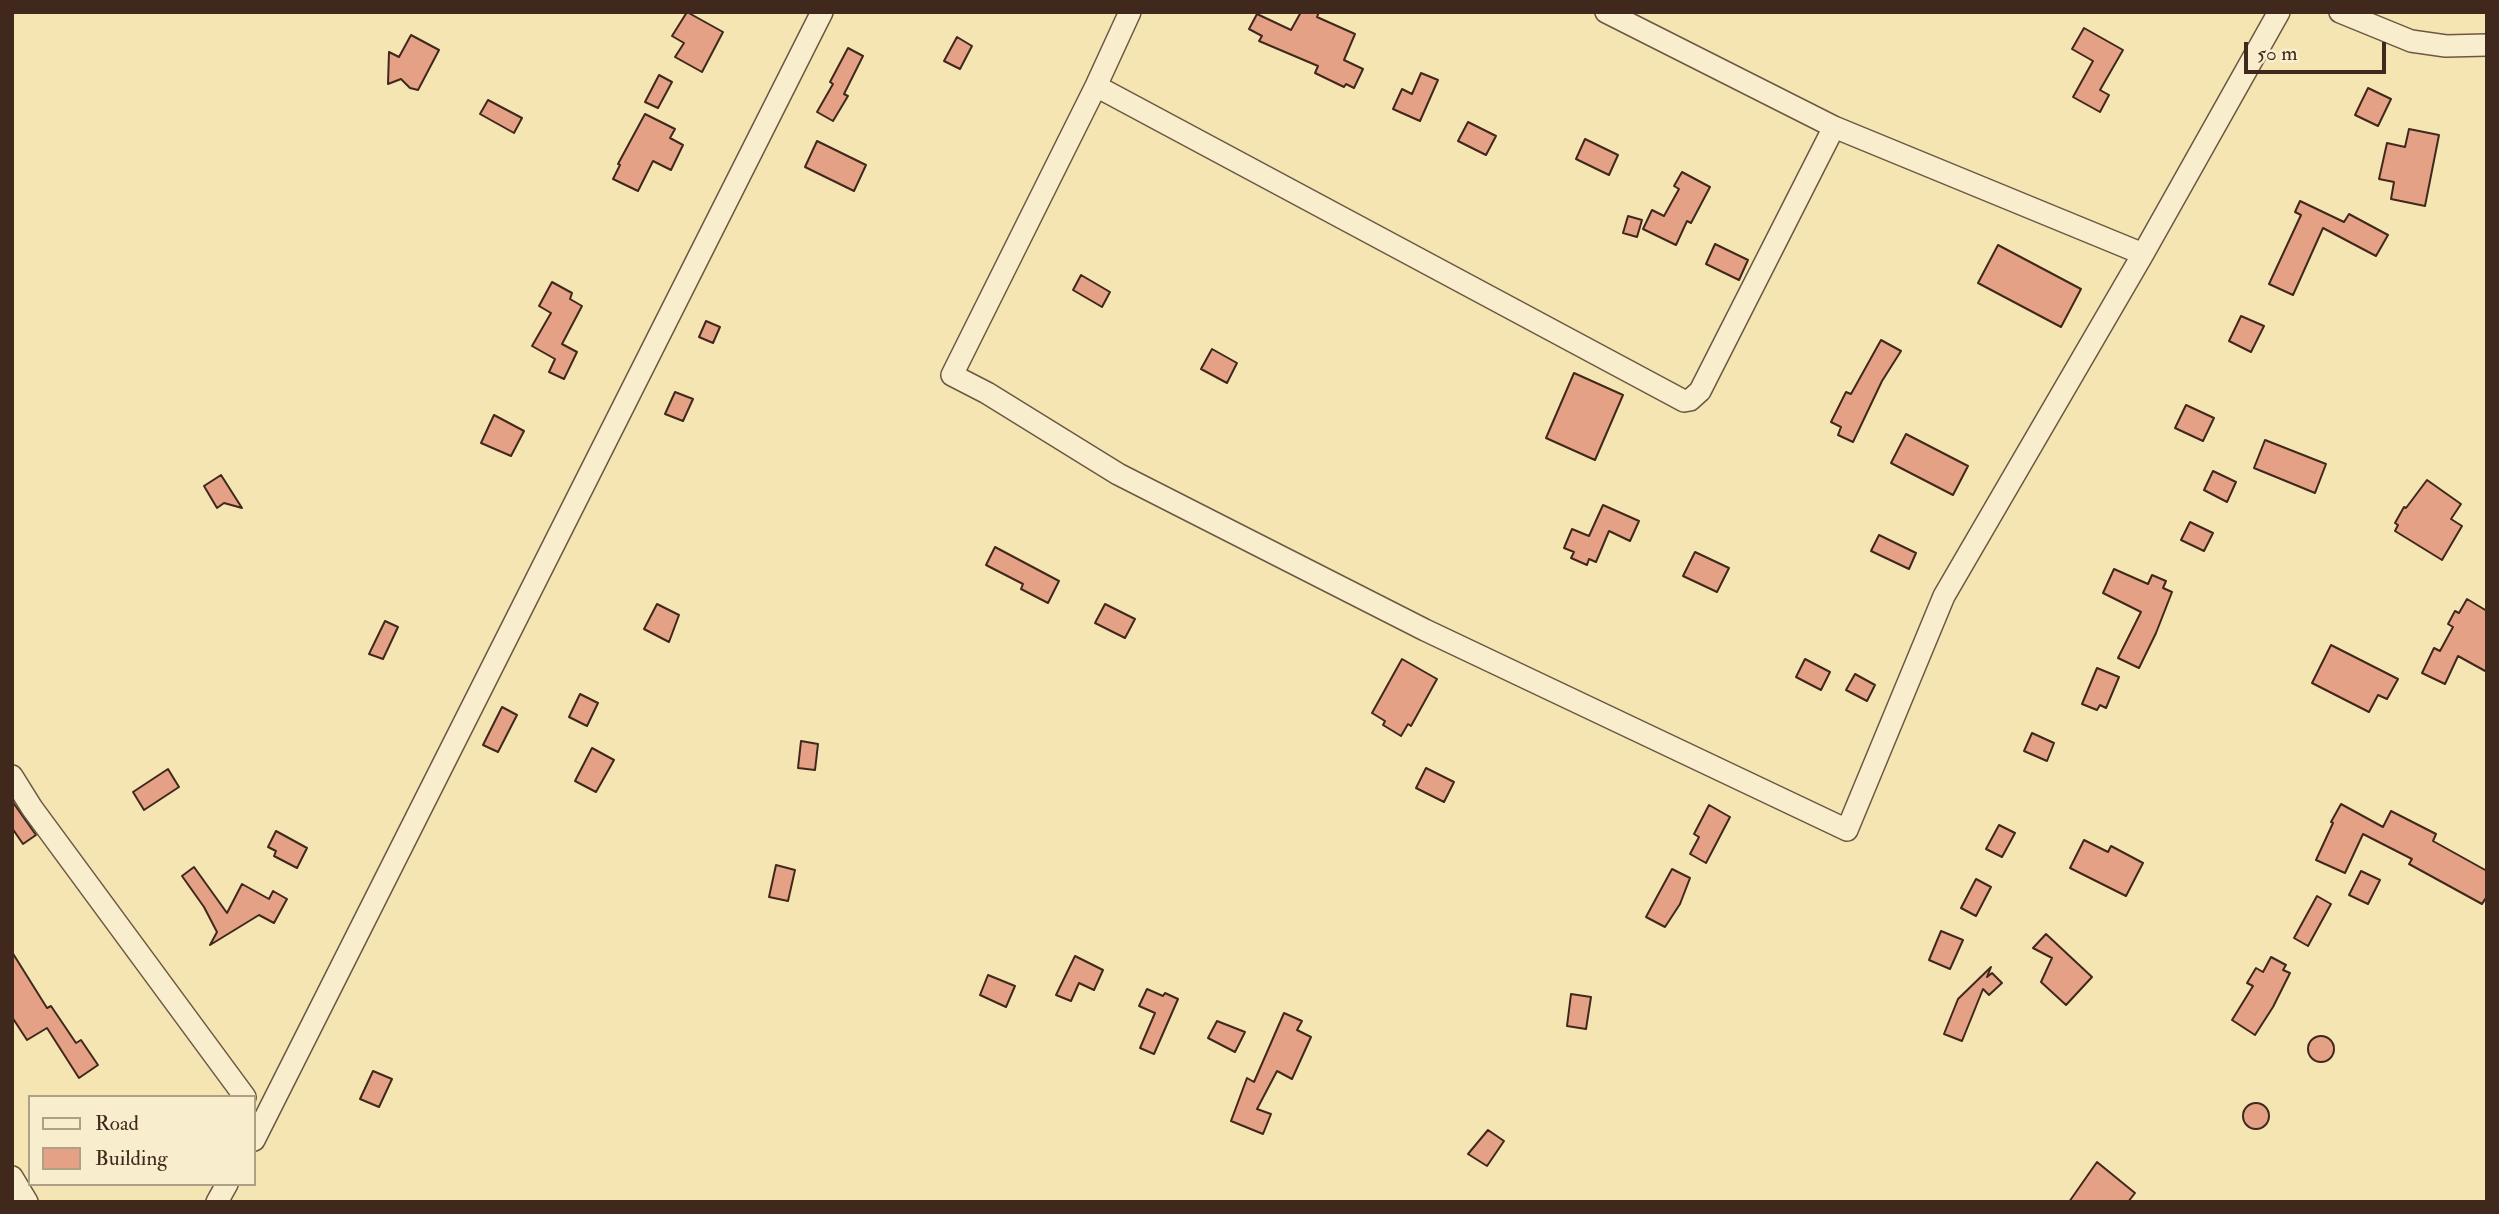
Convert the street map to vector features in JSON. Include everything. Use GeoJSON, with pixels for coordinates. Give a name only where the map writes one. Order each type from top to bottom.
{"type":"FeatureCollection","features":[{"type":"Feature","properties":{"kind":"street"},"geometry":{"type":"LineString","coordinates":[[257,1124],[822,12]]}},
{"type":"Feature","properties":{"kind":"street"},"geometry":{"type":"LineString","coordinates":[[1130,12],[952,375],[987,393],[1118,474],[1425,630],[1847,830],[1944,596],[2143,254],[2278,12]]}},
{"type":"Feature","properties":{"kind":"street"},"geometry":{"type":"LineString","coordinates":[[1606,12],[1834,127],[2143,254]]}},
{"type":"Feature","properties":{"kind":"street"},"geometry":{"type":"LineString","coordinates":[[2340,12],[2411,41],[2446,46],[2487,46]]}},
{"type":"Feature","properties":{"kind":"street"},"geometry":{"type":"LineString","coordinates":[[1096,86],[1684,401],[1690,400],[1700,391],[1834,127]]}},
{"type":"Feature","properties":{"kind":"street"},"geometry":{"type":"LineString","coordinates":[[12,776],[32,808],[244,1095]]}},
{"type":"Feature","properties":{"kind":"street"},"geometry":{"type":"LineString","coordinates":[[12,1177],[27,1202]]}},
{"type":"Feature","properties":{"kind":"street"},"geometry":{"type":"LineString","coordinates":[[217,1202],[226,1186]]}},
{"type":"Feature","properties":{"kind":"building"},"geometry":{"type":"Polygon","coordinates":[[[687,12],[723,32],[702,72],[675,57],[684,43],[672,36],[687,12]]]}},
{"type":"Feature","properties":{"kind":"building"},"geometry":{"type":"Polygon","coordinates":[[[1301,12],[1319,12],[1317,17],[1355,34],[1344,60],[1363,69],[1354,88],[1346,84],[1344,87],[1315,73],[1318,66],[1259,41],[1262,36],[1249,29],[1257,14],[1291,30],[1301,12]]]}},
{"type":"Feature","properties":{"kind":"building"},"geometry":{"type":"Polygon","coordinates":[[[2084,28],[2123,50],[2100,90],[2109,95],[2100,112],[2073,97],[2093,61],[2072,49],[2084,28]]]}},
{"type":"Feature","properties":{"kind":"building"},"geometry":{"type":"Polygon","coordinates":[[[411,35],[439,50],[418,90],[410,88],[401,79],[388,84],[389,52],[399,57],[411,35]]]}},
{"type":"Feature","properties":{"kind":"building"},"geometry":{"type":"Polygon","coordinates":[[[957,37],[972,46],[960,69],[944,61],[957,37]]]}},
{"type":"Feature","properties":{"kind":"building"},"geometry":{"type":"Polygon","coordinates":[[[848,48],[863,56],[844,94],[848,96],[833,121],[817,112],[833,84],[830,82],[848,48]]]}},
{"type":"Feature","properties":{"kind":"building"},"geometry":{"type":"Polygon","coordinates":[[[1421,73],[1438,80],[1420,121],[1393,109],[1402,89],[1412,94],[1421,73]]]}},
{"type":"Feature","properties":{"kind":"building"},"geometry":{"type":"Polygon","coordinates":[[[659,75],[672,82],[658,108],[645,102],[659,75]]]}},
{"type":"Feature","properties":{"kind":"building"},"geometry":{"type":"Polygon","coordinates":[[[2368,88],[2391,99],[2378,126],[2355,115],[2368,88]]]}},
{"type":"Feature","properties":{"kind":"building"},"geometry":{"type":"Polygon","coordinates":[[[488,100],[522,118],[514,133],[480,114],[488,100]]]}},
{"type":"Feature","properties":{"kind":"building"},"geometry":{"type":"Polygon","coordinates":[[[645,114],[675,129],[670,138],[683,145],[671,170],[653,161],[638,191],[613,179],[620,165],[618,164],[645,114]]]}},
{"type":"Feature","properties":{"kind":"building"},"geometry":{"type":"Polygon","coordinates":[[[1468,122],[1496,136],[1486,155],[1458,141],[1468,122]]]}},
{"type":"Feature","properties":{"kind":"building"},"geometry":{"type":"Polygon","coordinates":[[[2409,129],[2439,135],[2425,206],[2391,199],[2394,182],[2379,179],[2387,143],[2405,147],[2409,129]]]}},
{"type":"Feature","properties":{"kind":"building"},"geometry":{"type":"Polygon","coordinates":[[[1585,139],[1618,155],[1609,175],[1576,159],[1585,139]]]}},
{"type":"Feature","properties":{"kind":"building"},"geometry":{"type":"Polygon","coordinates":[[[817,141],[866,165],[854,191],[805,167],[817,141]]]}},
{"type":"Feature","properties":{"kind":"building"},"geometry":{"type":"Polygon","coordinates":[[[1682,172],[1710,187],[1691,223],[1687,221],[1676,245],[1643,229],[1652,210],[1664,216],[1679,189],[1674,186],[1682,172]]]}},
{"type":"Feature","properties":{"kind":"building"},"geometry":{"type":"Polygon","coordinates":[[[2300,201],[2344,222],[2349,214],[2388,235],[2376,256],[2323,228],[2293,295],[2269,284],[2301,215],[2295,212],[2300,201]]]}},
{"type":"Feature","properties":{"kind":"building"},"geometry":{"type":"Polygon","coordinates":[[[1628,216],[1642,220],[1637,237],[1623,233],[1628,216]]]}},
{"type":"Feature","properties":{"kind":"building"},"geometry":{"type":"Polygon","coordinates":[[[1715,244],[1748,260],[1739,280],[1706,264],[1715,244]]]}},
{"type":"Feature","properties":{"kind":"building"},"geometry":{"type":"Polygon","coordinates":[[[1998,245],[2081,289],[2061,327],[1978,283],[1998,245]]]}},
{"type":"Feature","properties":{"kind":"building"},"geometry":{"type":"Polygon","coordinates":[[[1081,275],[1110,292],[1102,307],[1073,290],[1081,275]]]}},
{"type":"Feature","properties":{"kind":"building"},"geometry":{"type":"Polygon","coordinates":[[[552,282],[572,293],[570,299],[582,306],[562,344],[577,352],[564,379],[549,372],[555,359],[532,346],[551,313],[539,306],[552,282]]]}},
{"type":"Feature","properties":{"kind":"building"},"geometry":{"type":"Polygon","coordinates":[[[2241,316],[2264,326],[2251,352],[2229,341],[2241,316]]]}},
{"type":"Feature","properties":{"kind":"building"},"geometry":{"type":"Polygon","coordinates":[[[706,321],[720,327],[713,343],[699,337],[706,321]]]}},
{"type":"Feature","properties":{"kind":"building"},"geometry":{"type":"Polygon","coordinates":[[[1881,340],[1901,351],[1882,381],[1853,442],[1838,435],[1841,427],[1831,422],[1846,392],[1851,394],[1881,340]]]}},
{"type":"Feature","properties":{"kind":"building"},"geometry":{"type":"Polygon","coordinates":[[[1212,349],[1237,363],[1227,383],[1201,369],[1212,349]]]}},
{"type":"Feature","properties":{"kind":"building"},"geometry":{"type":"Polygon","coordinates":[[[1574,373],[1623,395],[1595,460],[1546,438],[1574,373]]]}},
{"type":"Feature","properties":{"kind":"building"},"geometry":{"type":"Polygon","coordinates":[[[675,392],[693,399],[683,421],[665,414],[675,392]]]}},
{"type":"Feature","properties":{"kind":"building"},"geometry":{"type":"Polygon","coordinates":[[[2186,405],[2214,418],[2203,441],[2175,428],[2186,405]]]}},
{"type":"Feature","properties":{"kind":"building"},"geometry":{"type":"Polygon","coordinates":[[[494,415],[524,431],[511,456],[481,443],[494,415]]]}},
{"type":"Feature","properties":{"kind":"building"},"geometry":{"type":"Polygon","coordinates":[[[1906,434],[1968,466],[1953,495],[1891,463],[1906,434]]]}},
{"type":"Feature","properties":{"kind":"building"},"geometry":{"type":"Polygon","coordinates":[[[2265,440],[2326,464],[2315,493],[2254,468],[2265,440]]]}},
{"type":"Feature","properties":{"kind":"building"},"geometry":{"type":"Polygon","coordinates":[[[2213,471],[2236,482],[2227,502],[2204,490],[2213,471]]]}},
{"type":"Feature","properties":{"kind":"building"},"geometry":{"type":"Polygon","coordinates":[[[221,475],[242,508],[224,503],[217,508],[204,486],[221,475]]]}},
{"type":"Feature","properties":{"kind":"building"},"geometry":{"type":"Polygon","coordinates":[[[2427,480],[2461,504],[2451,519],[2462,526],[2442,560],[2395,531],[2398,525],[2395,523],[2404,507],[2406,508],[2427,480]]]}},
{"type":"Feature","properties":{"kind":"building"},"geometry":{"type":"Polygon","coordinates":[[[1603,505],[1639,521],[1630,541],[1609,531],[1596,562],[1589,559],[1587,565],[1571,558],[1574,552],[1564,548],[1572,529],[1589,536],[1603,505]]]}},
{"type":"Feature","properties":{"kind":"building"},"geometry":{"type":"Polygon","coordinates":[[[2190,522],[2213,533],[2204,551],[2181,540],[2190,522]]]}},
{"type":"Feature","properties":{"kind":"building"},"geometry":{"type":"Polygon","coordinates":[[[1879,535],[1916,553],[1909,569],[1871,551],[1879,535]]]}},
{"type":"Feature","properties":{"kind":"building"},"geometry":{"type":"Polygon","coordinates":[[[995,547],[1059,581],[1048,603],[1021,589],[1023,584],[986,565],[995,547]]]}},
{"type":"Feature","properties":{"kind":"building"},"geometry":{"type":"Polygon","coordinates":[[[1695,552],[1729,568],[1717,592],[1683,576],[1695,552]]]}},
{"type":"Feature","properties":{"kind":"building"},"geometry":{"type":"Polygon","coordinates":[[[2114,569],[2148,584],[2152,575],[2166,581],[2163,588],[2172,592],[2139,668],[2118,658],[2141,612],[2103,593],[2114,569]]]}},
{"type":"Feature","properties":{"kind":"building"},"geometry":{"type":"Polygon","coordinates":[[[2467,599],[2487,611],[2487,672],[2458,656],[2445,684],[2422,673],[2434,648],[2440,651],[2453,627],[2448,624],[2455,611],[2459,613],[2467,599]]]}},
{"type":"Feature","properties":{"kind":"building"},"geometry":{"type":"Polygon","coordinates":[[[657,604],[679,615],[669,642],[644,629],[657,604]]]}},
{"type":"Feature","properties":{"kind":"building"},"geometry":{"type":"Polygon","coordinates":[[[1105,604],[1135,619],[1125,638],[1095,623],[1105,604]]]}},
{"type":"Feature","properties":{"kind":"building"},"geometry":{"type":"Polygon","coordinates":[[[385,621],[398,627],[383,659],[369,654],[385,621]]]}},
{"type":"Feature","properties":{"kind":"building"},"geometry":{"type":"Polygon","coordinates":[[[2331,645],[2398,679],[2387,699],[2378,695],[2369,712],[2312,683],[2331,645]]]}},
{"type":"Feature","properties":{"kind":"building"},"geometry":{"type":"Polygon","coordinates":[[[1402,659],[1437,679],[1411,726],[1408,724],[1401,736],[1383,725],[1385,721],[1372,713],[1402,659]]]}},
{"type":"Feature","properties":{"kind":"building"},"geometry":{"type":"Polygon","coordinates":[[[1805,659],[1830,672],[1821,690],[1796,677],[1805,659]]]}},
{"type":"Feature","properties":{"kind":"building"},"geometry":{"type":"Polygon","coordinates":[[[2097,668],[2119,677],[2106,708],[2100,705],[2097,710],[2082,704],[2097,668]]]}},
{"type":"Feature","properties":{"kind":"building"},"geometry":{"type":"Polygon","coordinates":[[[1855,674],[1875,685],[1867,701],[1846,690],[1855,674]]]}},
{"type":"Feature","properties":{"kind":"building"},"geometry":{"type":"Polygon","coordinates":[[[580,694],[598,703],[587,726],[569,717],[580,694]]]}},
{"type":"Feature","properties":{"kind":"building"},"geometry":{"type":"Polygon","coordinates":[[[502,707],[517,715],[498,752],[483,745],[502,707]]]}},
{"type":"Feature","properties":{"kind":"building"},"geometry":{"type":"Polygon","coordinates":[[[2032,733],[2054,743],[2047,761],[2024,751],[2032,733]]]}},
{"type":"Feature","properties":{"kind":"building"},"geometry":{"type":"Polygon","coordinates":[[[801,741],[818,744],[815,770],[798,768],[801,741]]]}},
{"type":"Feature","properties":{"kind":"building"},"geometry":{"type":"Polygon","coordinates":[[[592,748],[614,760],[596,792],[575,781],[592,748]]]}},
{"type":"Feature","properties":{"kind":"building"},"geometry":{"type":"Polygon","coordinates":[[[1426,768],[1454,782],[1444,802],[1416,788],[1426,768]]]}},
{"type":"Feature","properties":{"kind":"building"},"geometry":{"type":"Polygon","coordinates":[[[168,769],[179,787],[144,810],[133,792],[168,769]]]}},
{"type":"Feature","properties":{"kind":"building"},"geometry":{"type":"Polygon","coordinates":[[[12,801],[36,835],[23,844],[12,828],[12,801]]]}},
{"type":"Feature","properties":{"kind":"building"},"geometry":{"type":"Polygon","coordinates":[[[2341,804],[2383,827],[2391,811],[2436,834],[2433,841],[2487,871],[2487,896],[2482,904],[2409,864],[2412,859],[2363,834],[2345,873],[2316,860],[2341,804]]]}},
{"type":"Feature","properties":{"kind":"building"},"geometry":{"type":"Polygon","coordinates":[[[1709,805],[1730,817],[1706,863],[1690,854],[1699,837],[1694,834],[1709,805]]]}},
{"type":"Feature","properties":{"kind":"building"},"geometry":{"type":"Polygon","coordinates":[[[1999,825],[2015,833],[2002,857],[1986,849],[1999,825]]]}},
{"type":"Feature","properties":{"kind":"building"},"geometry":{"type":"Polygon","coordinates":[[[276,831],[307,848],[297,868],[274,856],[276,851],[268,847],[276,831]]]}},
{"type":"Feature","properties":{"kind":"building"},"geometry":{"type":"Polygon","coordinates":[[[2084,840],[2108,852],[2111,846],[2143,863],[2126,896],[2070,868],[2084,840]]]}},
{"type":"Feature","properties":{"kind":"building"},"geometry":{"type":"Polygon","coordinates":[[[776,865],[795,870],[788,901],[769,897],[776,865]]]}},
{"type":"Feature","properties":{"kind":"building"},"geometry":{"type":"Polygon","coordinates":[[[194,867],[227,913],[242,884],[269,899],[273,891],[287,899],[274,923],[259,915],[210,945],[217,932],[204,907],[182,876],[194,867]]]}},
{"type":"Feature","properties":{"kind":"building"},"geometry":{"type":"Polygon","coordinates":[[[1672,869],[1690,878],[1680,904],[1665,927],[1646,917],[1672,869]]]}},
{"type":"Feature","properties":{"kind":"building"},"geometry":{"type":"Polygon","coordinates":[[[2361,871],[2380,880],[2368,904],[2349,895],[2361,871]]]}},
{"type":"Feature","properties":{"kind":"building"},"geometry":{"type":"Polygon","coordinates":[[[1976,879],[1991,887],[1976,916],[1961,908],[1976,879]]]}},
{"type":"Feature","properties":{"kind":"building"},"geometry":{"type":"Polygon","coordinates":[[[2317,896],[2331,904],[2308,946],[2294,938],[2317,896]]]}},
{"type":"Feature","properties":{"kind":"building"},"geometry":{"type":"Polygon","coordinates":[[[1941,931],[1963,940],[1950,969],[1929,960],[1941,931]]]}},
{"type":"Feature","properties":{"kind":"building"},"geometry":{"type":"Polygon","coordinates":[[[2046,934],[2092,977],[2066,1005],[2041,982],[2052,958],[2033,948],[2046,934]]]}},
{"type":"Feature","properties":{"kind":"building"},"geometry":{"type":"Polygon","coordinates":[[[12,952],[47,1008],[51,1006],[76,1043],[81,1040],[98,1065],[79,1078],[47,1028],[27,1040],[12,1017],[12,952]]]}},
{"type":"Feature","properties":{"kind":"building"},"geometry":{"type":"Polygon","coordinates":[[[1075,956],[1103,970],[1094,990],[1079,983],[1071,1001],[1056,995],[1075,956]]]}},
{"type":"Feature","properties":{"kind":"building"},"geometry":{"type":"Polygon","coordinates":[[[2271,957],[2286,965],[2283,970],[2290,973],[2255,1035],[2232,1020],[2253,986],[2247,983],[2256,968],[2263,972],[2271,957]]]}},
{"type":"Feature","properties":{"kind":"building"},"geometry":{"type":"Polygon","coordinates":[[[1991,967],[1987,977],[1992,973],[2002,983],[1989,995],[1983,989],[1962,1041],[1944,1034],[1958,999],[1991,967]]]}},
{"type":"Feature","properties":{"kind":"building"},"geometry":{"type":"Polygon","coordinates":[[[988,975],[1015,986],[1006,1007],[980,995],[988,975]]]}},
{"type":"Feature","properties":{"kind":"building"},"geometry":{"type":"Polygon","coordinates":[[[1147,989],[1178,999],[1154,1054],[1140,1048],[1155,1013],[1139,1006],[1147,989]]]}},
{"type":"Feature","properties":{"kind":"building"},"geometry":{"type":"Polygon","coordinates":[[[1571,994],[1591,997],[1586,1029],[1567,1026],[1571,994]]]}},
{"type":"Feature","properties":{"kind":"building"},"geometry":{"type":"Polygon","coordinates":[[[1284,1013],[1302,1021],[1297,1030],[1311,1037],[1292,1079],[1277,1071],[1257,1109],[1271,1114],[1263,1134],[1231,1121],[1247,1078],[1254,1082],[1284,1013]]]}},
{"type":"Feature","properties":{"kind":"building"},"geometry":{"type":"Polygon","coordinates":[[[1217,1021],[1245,1032],[1235,1052],[1208,1038],[1217,1021]]]}},
{"type":"Feature","properties":{"kind":"building"},"geometry":{"type":"Polygon","coordinates":[[[2321,1036],[2330,1040],[2334,1049],[2330,1058],[2321,1062],[2312,1058],[2308,1049],[2312,1040],[2321,1036]]]}},
{"type":"Feature","properties":{"kind":"building"},"geometry":{"type":"Polygon","coordinates":[[[373,1071],[392,1079],[379,1107],[360,1099],[373,1071]]]}},
{"type":"Feature","properties":{"kind":"building"},"geometry":{"type":"Polygon","coordinates":[[[2256,1103],[2265,1107],[2269,1116],[2265,1125],[2256,1129],[2247,1125],[2243,1116],[2247,1107],[2256,1103]]]}},
{"type":"Feature","properties":{"kind":"building"},"geometry":{"type":"Polygon","coordinates":[[[1488,1130],[1504,1141],[1487,1166],[1468,1154],[1488,1130]]]}},
{"type":"Feature","properties":{"kind":"building"},"geometry":{"type":"Polygon","coordinates":[[[2097,1162],[2135,1193],[2128,1202],[2069,1202],[2097,1162]]]}}]}
